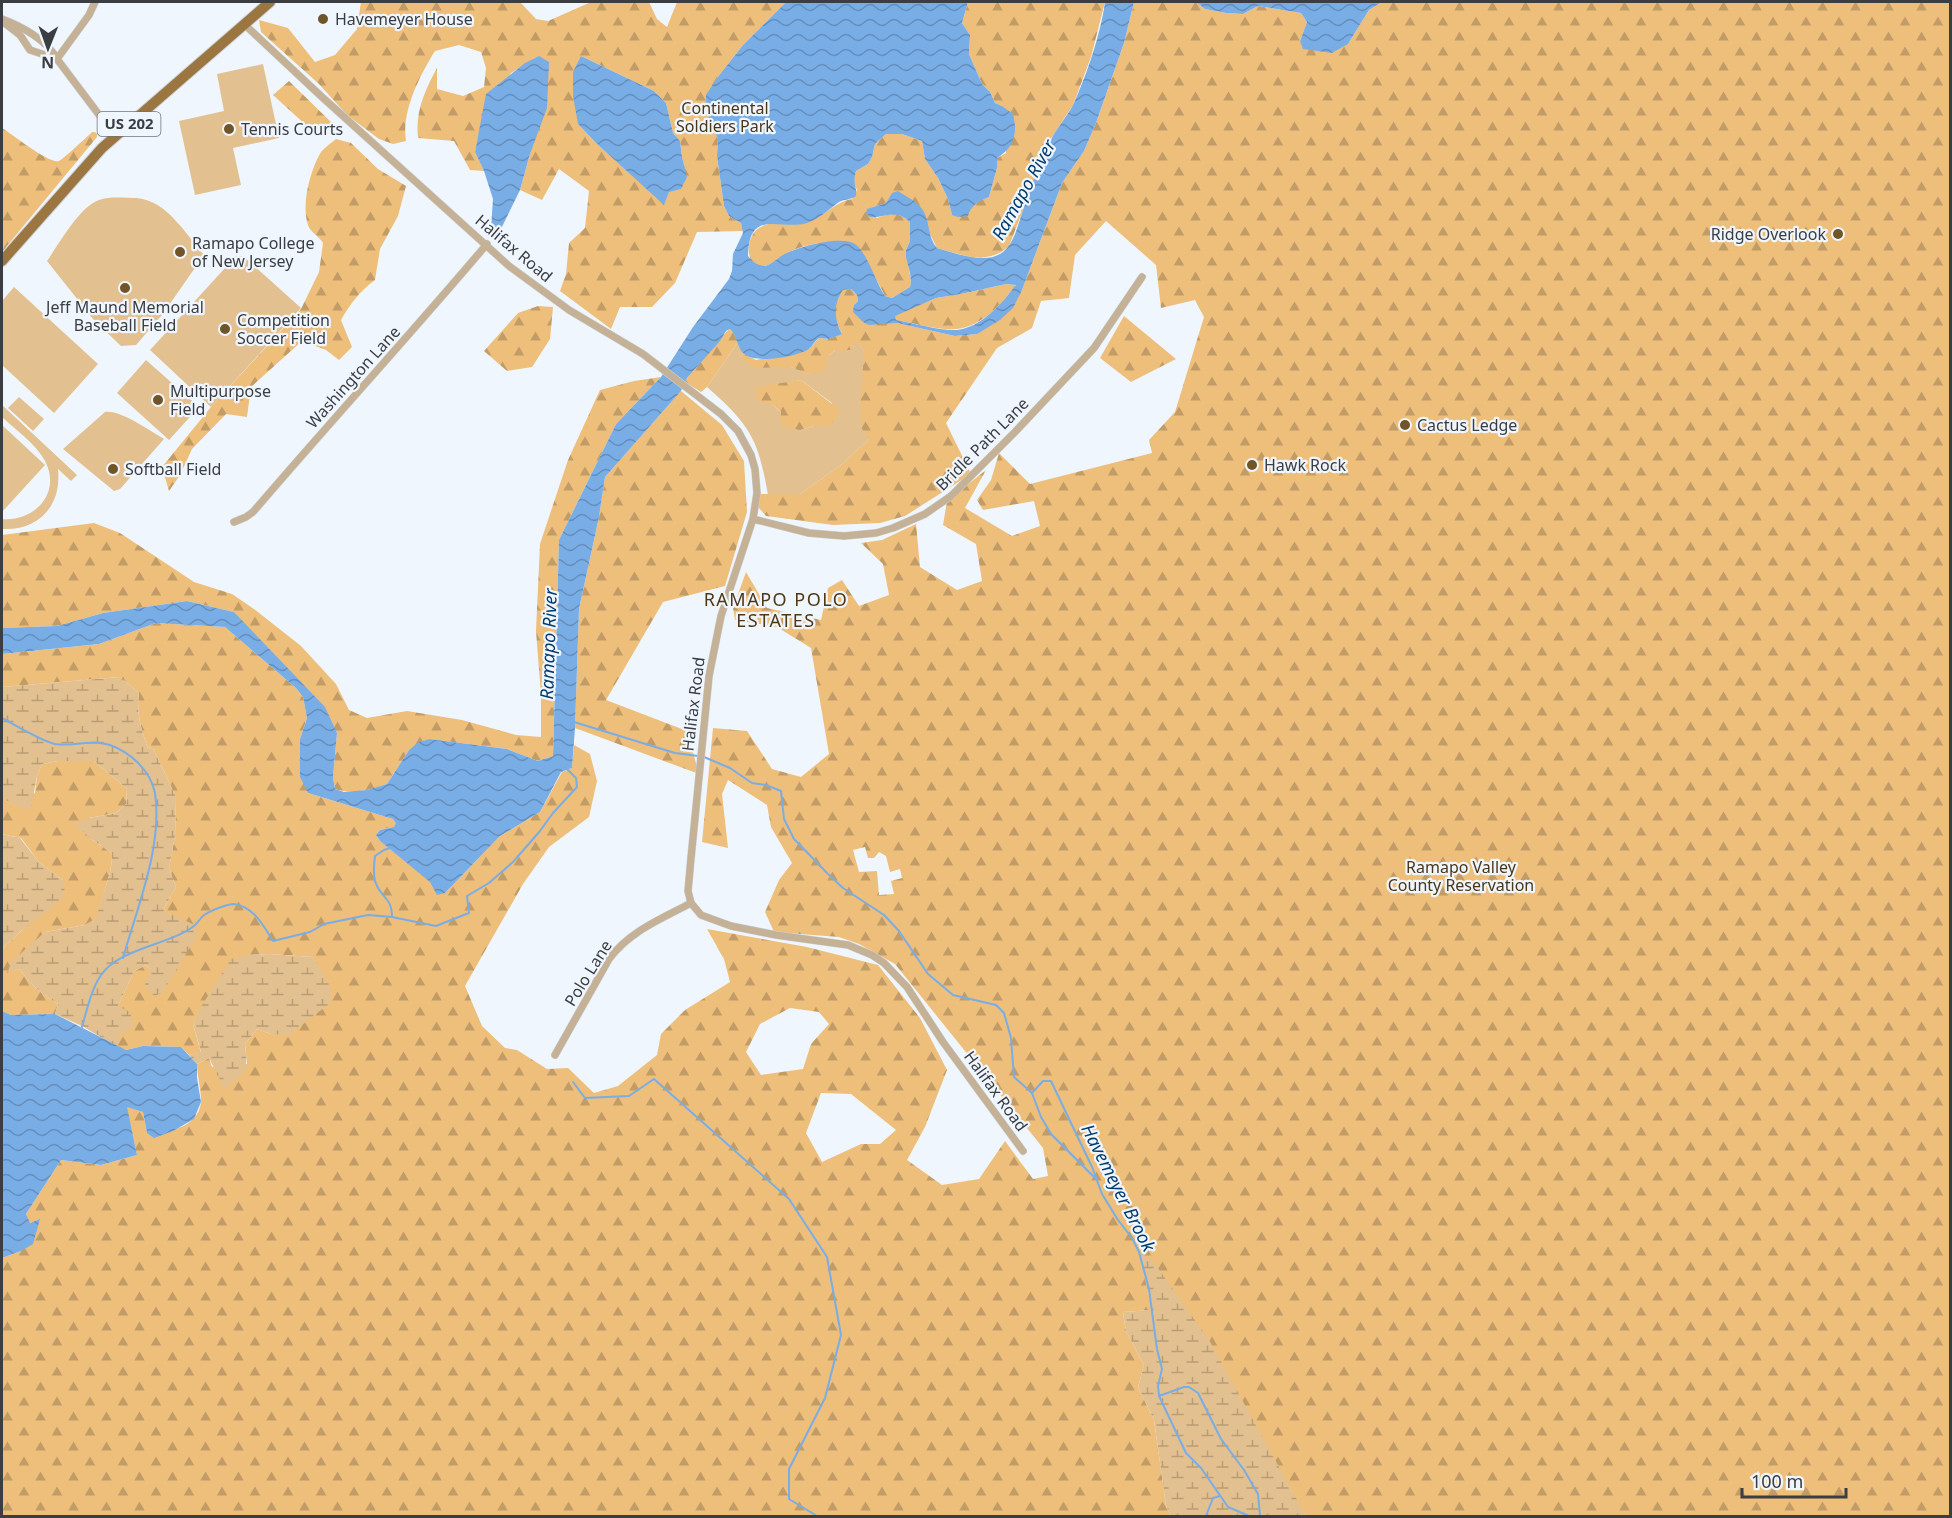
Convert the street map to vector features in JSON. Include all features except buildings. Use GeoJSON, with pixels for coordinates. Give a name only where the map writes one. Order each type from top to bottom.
{"type":"FeatureCollection","features":[{"type":"Feature","properties":{"kind":"main road","name":"US 202"},"geometry":{"type":"LineString","coordinates":[[2,261],[115,136],[270,2]]}},
{"type":"Feature","properties":{"kind":"street"},"geometry":{"type":"LineString","coordinates":[[57,59],[95,2]]}},
{"type":"Feature","properties":{"kind":"street"},"geometry":{"type":"LineString","coordinates":[[2,19],[20,35],[30,50],[57,59]]}},
{"type":"Feature","properties":{"kind":"street"},"geometry":{"type":"LineString","coordinates":[[2,19],[49,46],[115,136]]}},
{"type":"Feature","properties":{"kind":"street","name":"Halifax Road"},"geometry":{"type":"LineString","coordinates":[[244,24],[509,266],[569,310],[643,354],[688,387],[729,421],[745,442],[751,455],[757,481],[757,500],[753,519],[729,587],[714,646],[705,706],[688,891],[691,903],[701,915],[708,919],[776,935],[848,945],[884,963],[907,987],[943,1042],[1023,1150]]}},
{"type":"Feature","properties":{"kind":"street","name":"Washington Lane"},"geometry":{"type":"LineString","coordinates":[[234,522],[253,512],[487,244]]}},
{"type":"Feature","properties":{"kind":"street","name":"Bridle Path Lane"},"geometry":{"type":"LineString","coordinates":[[753,519],[809,533],[844,536],[876,533],[925,514],[951,496],[1094,348],[1142,277]]}},
{"type":"Feature","properties":{"kind":"street","name":"Polo Lane"},"geometry":{"type":"LineString","coordinates":[[555,1055],[617,948],[637,932],[691,903]]}},
{"type":"Feature","properties":{"kind":"green space"},"geometry":{"type":"Polygon","coordinates":[[[361,2],[520,2],[536,19],[548,21],[591,2],[649,2],[657,19],[667,27],[677,2],[786,2],[743,45],[717,78],[711,127],[718,138],[717,156],[724,206],[729,216],[741,223],[743,231],[697,232],[675,283],[652,307],[620,307],[611,329],[560,291],[566,274],[569,243],[585,228],[589,191],[559,169],[542,200],[520,190],[530,154],[535,58],[511,73],[480,128],[475,152],[484,171],[470,170],[454,141],[418,138],[417,128],[425,93],[437,68],[437,89],[463,96],[484,87],[486,68],[481,52],[459,45],[435,51],[423,71],[409,106],[406,118],[406,141],[393,144],[379,139],[347,115],[319,84],[261,32],[259,20],[288,28],[315,62],[335,55],[357,29],[361,2]],[[581,56],[578,124],[664,204],[669,191],[686,177],[680,141],[673,133],[666,103],[654,91],[581,56]]]}},
{"type":"Feature","properties":{"kind":"green space"},"geometry":{"type":"Polygon","coordinates":[[[968,2],[1105,2],[1091,57],[1073,105],[1050,140],[1009,246],[992,256],[984,257],[965,256],[937,248],[929,232],[924,213],[892,194],[886,203],[868,209],[877,218],[894,214],[910,222],[910,241],[906,250],[910,287],[892,298],[885,296],[868,264],[850,242],[809,245],[763,266],[752,261],[749,244],[751,237],[759,228],[777,223],[802,224],[852,199],[857,190],[853,181],[856,171],[868,164],[875,144],[886,134],[902,134],[922,141],[925,159],[938,178],[948,199],[952,215],[970,209],[978,201],[989,197],[997,168],[997,158],[1006,153],[1002,106],[995,103],[990,92],[982,84],[969,54],[970,35],[962,23],[968,2]]]}},
{"type":"Feature","properties":{"kind":"green space","name":"Ramapo Valley County Reservation"},"geometry":{"type":"Polygon","coordinates":[[[1134,2],[1196,2],[1205,9],[1226,13],[1243,14],[1258,6],[1301,13],[1307,22],[1300,41],[1348,44],[1369,10],[1382,2],[1950,2],[1950,1516],[1306,1516],[1140,1253],[1152,1310],[1123,1312],[1126,1331],[1144,1365],[1138,1387],[1154,1420],[1166,1506],[1171,1516],[2,1516],[2,1258],[21,1251],[39,1220],[29,1223],[26,1214],[61,1160],[101,1165],[137,1155],[126,1106],[143,1112],[147,1133],[172,1130],[194,1119],[201,1103],[197,1064],[209,1058],[212,1067],[247,1064],[245,1044],[257,1029],[271,1034],[320,971],[313,957],[248,955],[212,990],[193,1024],[201,1053],[189,1055],[181,1047],[143,1046],[126,1050],[118,1047],[118,1006],[134,971],[146,965],[150,969],[195,926],[167,913],[164,908],[176,887],[169,868],[175,836],[176,797],[154,750],[147,746],[140,720],[139,693],[120,677],[2,687],[2,654],[99,644],[156,623],[225,627],[296,688],[303,697],[307,718],[300,739],[308,793],[393,819],[397,823],[394,827],[380,830],[376,835],[380,841],[445,893],[500,836],[540,812],[562,772],[572,768],[574,745],[590,754],[597,781],[589,817],[549,847],[523,884],[465,986],[482,1026],[505,1048],[517,1050],[547,1069],[568,1068],[594,1093],[618,1086],[657,1055],[661,1034],[685,1010],[730,982],[724,959],[707,929],[807,947],[878,965],[920,1018],[947,1070],[925,1127],[907,1160],[942,1185],[979,1179],[1005,1141],[1033,1179],[1048,1176],[1043,1148],[895,964],[859,944],[839,937],[774,932],[765,912],[779,880],[792,863],[771,827],[767,805],[728,780],[722,794],[728,848],[702,842],[713,728],[747,731],[772,769],[801,777],[829,754],[811,648],[777,627],[735,620],[733,608],[746,572],[767,608],[821,620],[828,588],[842,580],[859,606],[889,595],[883,564],[861,543],[882,540],[916,524],[920,567],[957,590],[982,581],[976,544],[943,525],[947,501],[986,470],[965,508],[1012,536],[1040,526],[1034,501],[983,510],[977,500],[991,480],[999,453],[1030,484],[1152,453],[1149,440],[1175,412],[1204,317],[1195,300],[1161,308],[1156,265],[1106,221],[1075,255],[1069,298],[1041,301],[1032,328],[997,348],[946,423],[971,474],[905,516],[880,523],[833,525],[766,516],[759,508],[759,494],[800,494],[841,465],[869,439],[862,429],[860,411],[864,351],[856,341],[850,350],[835,350],[829,355],[824,371],[807,374],[791,367],[754,368],[740,357],[743,353],[756,360],[809,349],[819,338],[829,339],[842,333],[835,316],[835,306],[843,290],[851,289],[857,295],[858,301],[854,305],[869,324],[897,323],[955,336],[977,334],[1022,290],[1062,183],[1084,151],[1096,123],[1124,43],[1134,2]],[[865,847],[853,850],[859,872],[877,871],[879,895],[894,894],[891,881],[902,878],[900,869],[890,872],[886,856],[879,852],[874,858],[868,858],[865,847]],[[790,1008],[760,1024],[746,1052],[761,1075],[803,1069],[811,1044],[829,1024],[819,1012],[790,1008]],[[821,1093],[806,1133],[822,1162],[861,1144],[880,1144],[896,1130],[851,1094],[821,1093]]]}},
{"type":"Feature","properties":{"kind":"green space","name":"Tennis Courts"},"geometry":{"type":"Polygon","coordinates":[[[263,64],[279,138],[233,148],[241,185],[195,195],[179,121],[224,111],[217,74],[263,64]]]}},
{"type":"Feature","properties":{"kind":"green space"},"geometry":{"type":"Polygon","coordinates":[[[289,81],[334,125],[319,137],[273,95],[289,81]]]}},
{"type":"Feature","properties":{"kind":"green space"},"geometry":{"type":"Polygon","coordinates":[[[2,128],[54,161],[61,160],[92,132],[97,134],[97,137],[2,252],[2,128]]]}},
{"type":"Feature","properties":{"kind":"green space"},"geometry":{"type":"Polygon","coordinates":[[[336,139],[351,143],[378,169],[406,186],[398,216],[380,249],[375,280],[356,298],[341,320],[352,347],[339,360],[326,350],[302,341],[251,387],[247,417],[226,414],[192,449],[180,475],[169,491],[162,467],[211,407],[301,309],[319,272],[323,243],[308,225],[306,198],[317,159],[323,150],[336,139]]]}},
{"type":"Feature","properties":{"kind":"green space","name":"Jeff Maund Memorial Baseball Field"},"geometry":{"type":"Polygon","coordinates":[[[108,198],[148,200],[175,219],[204,255],[162,315],[136,345],[121,346],[93,319],[47,261],[70,227],[92,204],[108,198]]]}},
{"type":"Feature","properties":{"kind":"green space","name":"Competition Soccer Field"},"geometry":{"type":"Polygon","coordinates":[[[236,256],[243,256],[301,308],[211,407],[150,350],[236,256]]]}},
{"type":"Feature","properties":{"kind":"green space"},"geometry":{"type":"Polygon","coordinates":[[[1006,284],[1016,285],[991,313],[966,327],[935,328],[896,320],[894,315],[936,298],[1006,284]]]}},
{"type":"Feature","properties":{"kind":"green space"},"geometry":{"type":"Polygon","coordinates":[[[14,287],[98,364],[54,413],[2,365],[2,301],[14,287]]]}},
{"type":"Feature","properties":{"kind":"green space"},"geometry":{"type":"Polygon","coordinates":[[[538,306],[553,307],[550,339],[532,367],[507,371],[484,351],[518,313],[538,306]]]}},
{"type":"Feature","properties":{"kind":"green space"},"geometry":{"type":"Polygon","coordinates":[[[1124,316],[1176,359],[1131,382],[1100,358],[1124,316]]]}},
{"type":"Feature","properties":{"kind":"green space"},"geometry":{"type":"Polygon","coordinates":[[[730,329],[738,342],[707,387],[701,392],[685,382],[687,378],[730,329]]]}},
{"type":"Feature","properties":{"kind":"green space"},"geometry":{"type":"Polygon","coordinates":[[[856,340],[864,351],[869,439],[841,465],[800,494],[768,495],[760,459],[750,434],[733,412],[707,387],[738,342],[743,353],[740,357],[776,366],[791,367],[808,374],[835,350],[856,340]],[[801,380],[790,382],[773,405],[800,430],[814,426],[828,426],[832,403],[801,380]]]}},
{"type":"Feature","properties":{"kind":"green space","name":"Multipurpose Field"},"geometry":{"type":"Polygon","coordinates":[[[146,360],[199,407],[169,440],[117,393],[146,360]]]}},
{"type":"Feature","properties":{"kind":"green space"},"geometry":{"type":"Polygon","coordinates":[[[661,377],[616,424],[559,540],[553,756],[538,761],[507,749],[430,739],[409,750],[387,784],[361,791],[341,791],[335,789],[333,777],[337,733],[234,612],[187,601],[103,613],[57,626],[2,628],[2,535],[94,523],[120,533],[194,582],[232,594],[254,609],[301,646],[336,684],[349,710],[367,718],[407,711],[462,720],[516,735],[541,737],[541,695],[536,631],[540,544],[568,460],[600,390],[661,377]]]}},
{"type":"Feature","properties":{"kind":"green space"},"geometry":{"type":"Polygon","coordinates":[[[801,380],[840,410],[836,419],[828,426],[814,426],[800,430],[781,426],[781,412],[773,405],[757,400],[756,387],[801,380]]]}},
{"type":"Feature","properties":{"kind":"green space"},"geometry":{"type":"Polygon","coordinates":[[[681,391],[722,425],[744,461],[747,512],[725,586],[663,602],[606,700],[687,731],[699,774],[575,728],[579,609],[599,517],[605,477],[681,391]]]}},
{"type":"Feature","properties":{"kind":"green space"},"geometry":{"type":"Polygon","coordinates":[[[19,397],[44,419],[33,431],[8,408],[19,397]]]}},
{"type":"Feature","properties":{"kind":"green space"},"geometry":{"type":"Polygon","coordinates":[[[2,405],[77,475],[71,481],[58,469],[56,494],[52,505],[37,521],[15,529],[2,529],[2,519],[25,516],[42,503],[50,484],[49,473],[45,461],[36,449],[2,417],[2,405]]]}},
{"type":"Feature","properties":{"kind":"green space","name":"Softball Field"},"geometry":{"type":"Polygon","coordinates":[[[105,412],[119,414],[164,439],[120,489],[114,491],[63,449],[105,412]]]}},
{"type":"Feature","properties":{"kind":"green space"},"geometry":{"type":"Polygon","coordinates":[[[2,425],[45,465],[2,512],[2,425]]]}},
{"type":"Feature","properties":{"kind":"green space"},"geometry":{"type":"Polygon","coordinates":[[[120,677],[139,693],[140,720],[147,746],[154,750],[176,797],[175,836],[169,868],[176,887],[164,908],[168,913],[197,928],[195,939],[162,993],[154,996],[145,985],[150,969],[146,965],[134,971],[118,1006],[130,1012],[134,1026],[119,1035],[118,1047],[82,1026],[55,1014],[58,1004],[37,989],[20,969],[7,973],[12,961],[45,932],[85,925],[97,918],[110,870],[112,853],[91,839],[75,824],[89,818],[116,813],[126,804],[127,789],[94,761],[58,761],[42,764],[37,776],[31,808],[24,809],[2,798],[2,687],[120,677]]]}},
{"type":"Feature","properties":{"kind":"green space"},"geometry":{"type":"Polygon","coordinates":[[[58,761],[94,761],[127,789],[126,804],[116,813],[89,818],[91,839],[112,853],[111,870],[98,918],[85,925],[45,932],[8,972],[20,969],[37,989],[58,1004],[55,1014],[11,1015],[2,1011],[2,949],[22,930],[63,880],[39,862],[21,838],[2,834],[2,798],[35,793],[37,776],[42,764],[58,761]]]}},
{"type":"Feature","properties":{"kind":"green space"},"geometry":{"type":"Polygon","coordinates":[[[2,834],[20,838],[39,862],[63,880],[65,893],[59,902],[22,930],[2,949],[2,834]]]}},
{"type":"Feature","properties":{"kind":"green space"},"geometry":{"type":"Polygon","coordinates":[[[269,954],[313,957],[331,987],[330,1003],[289,1035],[271,1034],[257,1029],[245,1044],[246,1066],[242,1075],[224,1088],[209,1058],[197,1064],[189,1055],[201,1052],[193,1024],[231,959],[269,954]]]}},
{"type":"Feature","properties":{"kind":"green space"},"geometry":{"type":"Polygon","coordinates":[[[1139,1252],[1155,1264],[1209,1340],[1306,1516],[1171,1516],[1166,1506],[1154,1420],[1138,1387],[1144,1365],[1126,1331],[1123,1312],[1152,1310],[1139,1252]]]}},
{"type":"Feature","properties":{"kind":"water"},"geometry":{"type":"Polygon","coordinates":[[[786,2],[968,2],[962,23],[970,35],[969,54],[982,84],[990,92],[995,103],[1013,114],[1015,127],[1011,145],[997,158],[997,168],[989,197],[976,204],[968,216],[952,215],[948,199],[938,178],[925,159],[922,141],[902,134],[886,134],[875,144],[868,164],[856,171],[854,179],[856,196],[839,202],[807,223],[760,226],[754,231],[750,241],[748,256],[758,265],[763,266],[771,264],[783,255],[808,246],[830,241],[855,244],[863,254],[885,296],[892,298],[910,287],[906,250],[910,241],[910,222],[899,215],[870,217],[866,213],[867,209],[886,203],[892,193],[898,191],[922,208],[932,240],[937,248],[977,258],[1000,254],[1009,246],[1015,234],[1046,150],[1079,92],[1097,40],[1105,2],[1134,2],[1124,43],[1096,123],[1084,151],[1062,183],[1022,290],[1013,308],[1000,320],[977,334],[955,336],[897,323],[869,325],[853,312],[854,305],[858,301],[857,295],[851,289],[843,290],[836,306],[837,323],[842,334],[829,339],[819,338],[809,349],[795,355],[766,359],[750,357],[744,354],[730,329],[687,378],[681,391],[605,477],[599,517],[579,609],[572,768],[561,772],[540,812],[500,836],[445,893],[437,895],[430,882],[380,841],[376,835],[380,830],[394,827],[396,823],[393,819],[308,793],[300,777],[300,739],[307,718],[303,697],[296,688],[225,627],[156,623],[99,644],[2,654],[2,628],[57,626],[103,613],[187,601],[234,612],[325,707],[337,733],[333,777],[335,789],[344,792],[367,790],[387,784],[409,750],[419,742],[430,739],[507,749],[538,761],[553,756],[559,540],[616,424],[661,377],[693,327],[729,279],[732,271],[733,254],[743,233],[741,223],[729,216],[724,206],[717,156],[718,138],[711,127],[706,95],[743,45],[786,2]],[[1006,284],[936,298],[895,316],[896,320],[943,329],[966,328],[990,314],[1016,285],[1006,284]]]}},
{"type":"Feature","properties":{"kind":"water"},"geometry":{"type":"Polygon","coordinates":[[[1196,2],[1382,2],[1369,10],[1348,44],[1332,53],[1303,49],[1300,41],[1307,22],[1301,13],[1258,6],[1243,14],[1226,13],[1205,9],[1196,2]]]}},
{"type":"Feature","properties":{"kind":"water"},"geometry":{"type":"Polygon","coordinates":[[[539,56],[549,62],[547,108],[520,190],[498,235],[491,228],[493,199],[475,152],[486,94],[525,63],[539,56]]]}},
{"type":"Feature","properties":{"kind":"water"},"geometry":{"type":"Polygon","coordinates":[[[581,56],[654,91],[666,103],[673,133],[680,141],[687,177],[681,189],[669,192],[664,205],[578,124],[573,96],[573,72],[581,56]]]}},
{"type":"Feature","properties":{"kind":"water"},"geometry":{"type":"Polygon","coordinates":[[[2,1011],[11,1015],[55,1014],[126,1050],[143,1046],[181,1047],[197,1064],[201,1102],[194,1119],[173,1131],[154,1138],[147,1133],[143,1112],[127,1107],[137,1155],[101,1165],[61,1160],[26,1214],[30,1223],[40,1219],[33,1244],[2,1258],[2,1011]]]}},
{"type":"Feature","properties":{"kind":"waterway"},"geometry":{"type":"LineString","coordinates":[[2,718],[55,744],[103,743],[118,748],[132,757],[149,777],[155,793],[156,813],[152,855],[123,958]]}},
{"type":"Feature","properties":{"kind":"waterway","name":"Havemeyer Brook"},"geometry":{"type":"LineString","coordinates":[[574,722],[675,753],[698,756]]}},
{"type":"Feature","properties":{"kind":"waterway","name":"Havemeyer Brook"},"geometry":{"type":"LineString","coordinates":[[704,757],[730,768],[752,783],[781,791],[784,819],[794,839],[843,888],[884,915],[899,931],[928,974],[953,995],[996,1005],[1004,1013],[1011,1038],[1014,1077],[1032,1093],[1041,1117],[1051,1134],[1096,1179]]}},
{"type":"Feature","properties":{"kind":"waterway"},"geometry":{"type":"LineString","coordinates":[[82,1027],[95,987],[109,966],[132,953],[184,932],[194,926],[204,915],[227,905],[234,904],[247,909],[262,923],[273,941],[310,932],[324,924],[368,915],[392,917],[436,926],[469,913],[467,896],[489,883],[513,862],[577,787],[576,778],[566,768]]}},
{"type":"Feature","properties":{"kind":"waterway"},"geometry":{"type":"LineString","coordinates":[[390,848],[375,856],[374,872],[377,887],[388,901],[392,917]]}},
{"type":"Feature","properties":{"kind":"waterway"},"geometry":{"type":"LineString","coordinates":[[573,1082],[585,1098],[629,1096],[654,1079],[789,1199],[827,1257],[841,1335],[825,1398],[789,1469],[789,1499],[817,1516]]}},
{"type":"Feature","properties":{"kind":"waterway","name":"Havemeyer Brook"},"geometry":{"type":"LineString","coordinates":[[1032,1093],[1043,1081],[1051,1081],[1092,1167],[1102,1194],[1139,1252],[1149,1289],[1162,1369],[1158,1386],[1159,1396],[1186,1453],[1201,1468],[1228,1507],[1249,1516]]}},
{"type":"Feature","properties":{"kind":"waterway"},"geometry":{"type":"LineString","coordinates":[[1159,1396],[1184,1387],[1189,1387],[1198,1393],[1221,1439],[1258,1494],[1260,1516]]}},
{"type":"Feature","properties":{"kind":"waterway"},"geometry":{"type":"LineString","coordinates":[[1206,1516],[1213,1498],[1220,1496]]}},
{"type":"Feature","properties":{"kind":"place","name":"Havemeyer House"},"geometry":{"type":"Point","coordinates":[323,19]}},
{"type":"Feature","properties":{"kind":"place","name":"Tennis Courts"},"geometry":{"type":"Point","coordinates":[229,129]}},
{"type":"Feature","properties":{"kind":"place","name":"Ridge Overlook"},"geometry":{"type":"Point","coordinates":[1838,234]}},
{"type":"Feature","properties":{"kind":"place","name":"Ramapo College of New Jersey"},"geometry":{"type":"Point","coordinates":[180,252]}},
{"type":"Feature","properties":{"kind":"place","name":"Jeff Maund Memorial Baseball Field"},"geometry":{"type":"Point","coordinates":[125,288]}},
{"type":"Feature","properties":{"kind":"place","name":"Competition Soccer Field"},"geometry":{"type":"Point","coordinates":[225,329]}},
{"type":"Feature","properties":{"kind":"place","name":"Multipurpose Field"},"geometry":{"type":"Point","coordinates":[158,400]}},
{"type":"Feature","properties":{"kind":"place","name":"Cactus Ledge"},"geometry":{"type":"Point","coordinates":[1405,425]}},
{"type":"Feature","properties":{"kind":"place","name":"Hawk Rock"},"geometry":{"type":"Point","coordinates":[1252,465]}},
{"type":"Feature","properties":{"kind":"place","name":"Softball Field"},"geometry":{"type":"Point","coordinates":[113,469]}},
{"type":"Feature","properties":{"kind":"district","name":"RAMAPO POLO ESTATES"},"geometry":{"type":"Point","coordinates":[776,610]}},
{"type":"Feature","properties":{"kind":"park label","name":"Continental Soldiers Park"},"geometry":{"type":"Point","coordinates":[725,117]}},
{"type":"Feature","properties":{"kind":"water label","name":"Ramapo River"},"geometry":{"type":"Point","coordinates":[1024,190]}},
{"type":"Feature","properties":{"kind":"water label","name":"Ramapo River"},"geometry":{"type":"Point","coordinates":[549,644]}}]}
